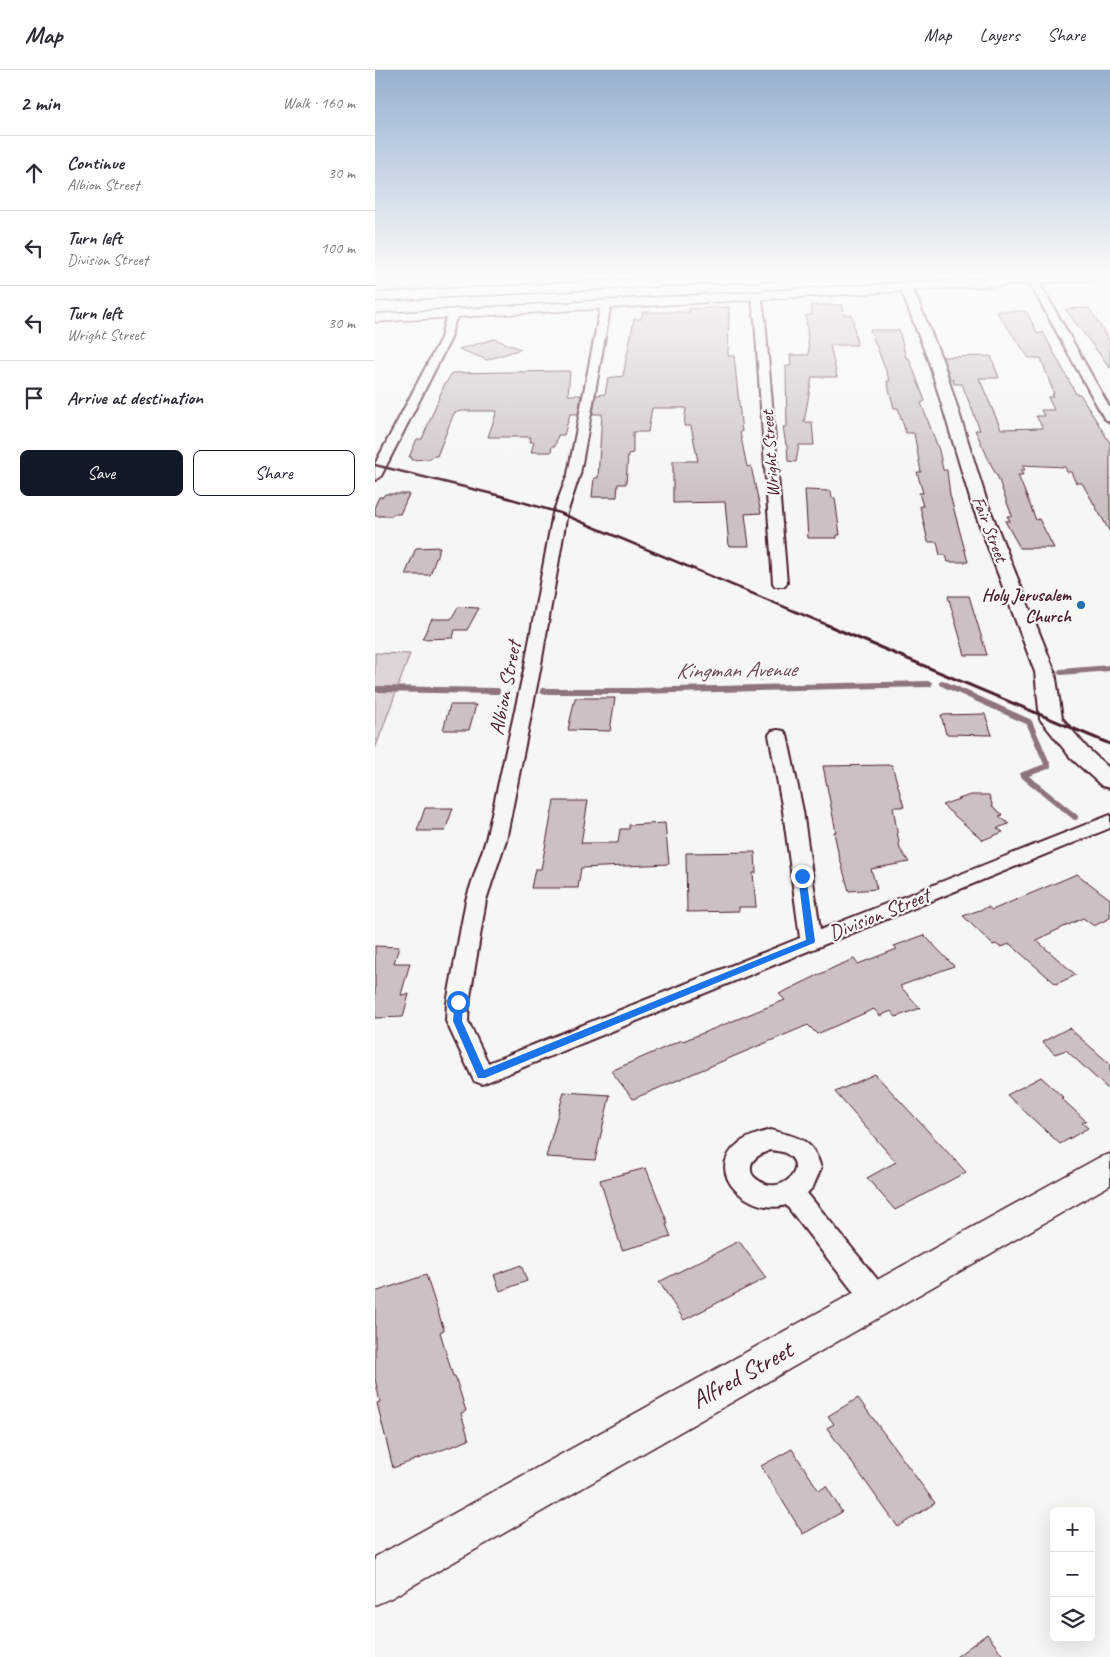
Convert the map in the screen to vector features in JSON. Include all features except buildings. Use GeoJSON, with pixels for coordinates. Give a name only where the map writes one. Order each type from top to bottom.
{"type":"FeatureCollection","features":[{"type":"Feature","properties":{"kind":"main road","name":"Alfred Street"},"geometry":{"type":"LineString","coordinates":[[375,1582],[1110,1168]]}},
{"type":"Feature","properties":{"kind":"street"},"geometry":{"type":"LineString","coordinates":[[375,476],[440,350]]}},
{"type":"Feature","properties":{"kind":"street","name":"Albion Street"},"geometry":{"type":"LineString","coordinates":[[482,1075],[457,1021],[458,1002],[476,900],[496,840],[532,670],[560,513],[574,474],[598,350]]}},
{"type":"Feature","properties":{"kind":"street","name":"Wright Street"},"geometry":{"type":"LineString","coordinates":[[762,350],[780,583]]}},
{"type":"Feature","properties":{"kind":"street","name":"Fair Street"},"geometry":{"type":"LineString","coordinates":[[931,350],[979,502],[1045,672],[1051,719],[1079,752],[1110,781]]}},
{"type":"Feature","properties":{"kind":"street"},"geometry":{"type":"LineString","coordinates":[[1071,350],[1110,418]]}},
{"type":"Feature","properties":{"kind":"street"},"geometry":{"type":"LineString","coordinates":[[1097,397],[1110,397]]}},
{"type":"Feature","properties":{"kind":"street"},"geometry":{"type":"LineString","coordinates":[[777,735],[793,810],[811,941]]}},
{"type":"Feature","properties":{"kind":"street","name":"Division Street"},"geometry":{"type":"LineString","coordinates":[[482,1075],[1110,821]]}},
{"type":"Feature","properties":{"kind":"street"},"geometry":{"type":"LineString","coordinates":[[791,1192],[877,1299]]}},
{"type":"Feature","properties":{"kind":"shaded area"},"geometry":{"type":"Polygon","coordinates":[[[375,653],[410,654],[375,749],[375,653]]]}},
{"type":"Feature","properties":{"kind":"waterway","name":"Kingman Avenue"},"geometry":{"type":"LineString","coordinates":[[1061,672],[1110,668]]}},
{"type":"Feature","properties":{"kind":"waterway"},"geometry":{"type":"LineString","coordinates":[[942,683],[1029,722],[1048,766],[1023,775],[1075,817]]}},
{"type":"Feature","properties":{"kind":"waterway","name":"Kingman Avenue"},"geometry":{"type":"LineString","coordinates":[[543,691],[633,691],[929,684]]}},
{"type":"Feature","properties":{"kind":"waterway","name":"Kingman Avenue"},"geometry":{"type":"LineString","coordinates":[[375,689],[497,691]]}},
{"type":"Feature","properties":{"kind":"railway"},"geometry":{"type":"LineString","coordinates":[[375,465],[501,496],[560,513],[830,626]]}},
{"type":"Feature","properties":{"kind":"railway"},"geometry":{"type":"LineString","coordinates":[[827,625],[1110,744]]}},
{"type":"Feature","properties":{"kind":"place","name":"Holy Jerusalem Church"},"geometry":{"type":"Point","coordinates":[1081,605]}},
{"type":"Feature","properties":{"kind":"route"},"geometry":{"type":"LineString","coordinates":[[458,1002],[457,1021],[482,1075],[811,941],[802,876]]}}]}
